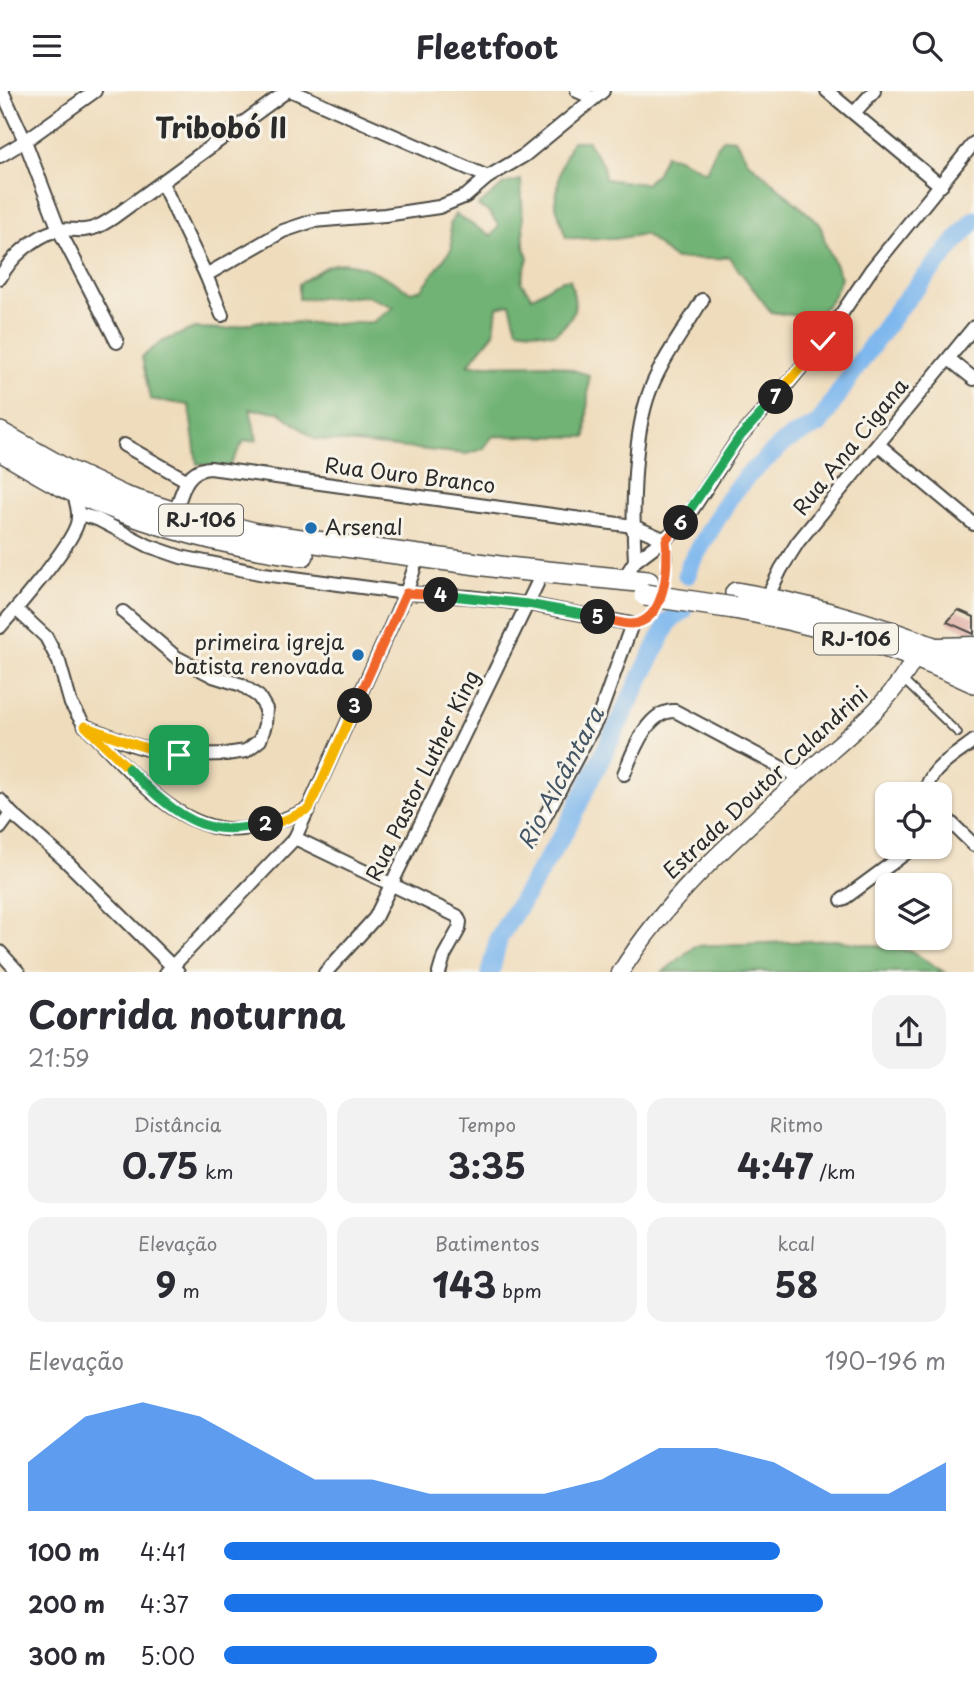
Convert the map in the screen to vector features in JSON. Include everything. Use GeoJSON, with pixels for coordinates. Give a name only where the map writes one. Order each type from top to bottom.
{"type":"FeatureCollection","features":[{"type":"Feature","properties":{"kind":"highway","name":"RJ-106"},"geometry":{"type":"LineString","coordinates":[[0,433],[124,497],[257,534],[507,568],[629,570],[646,588]]}},
{"type":"Feature","properties":{"kind":"highway","name":"RJ-106"},"geometry":{"type":"LineString","coordinates":[[0,450],[73,491],[131,514],[184,532],[262,550],[537,584],[646,588],[735,600],[810,624],[974,664]]}},
{"type":"Feature","properties":{"kind":"highway","name":"RJ-106"},"geometry":{"type":"LineString","coordinates":[[735,600],[767,598],[831,614],[924,652],[974,682]]}},
{"type":"Feature","properties":{"kind":"street"},"geometry":{"type":"LineString","coordinates":[[2,91],[25,141],[59,230],[117,342]]}},
{"type":"Feature","properties":{"kind":"street"},"geometry":{"type":"LineString","coordinates":[[0,156],[95,91]]}},
{"type":"Feature","properties":{"kind":"street"},"geometry":{"type":"LineString","coordinates":[[0,278],[16,255],[38,240],[59,230],[96,227],[114,217],[287,91]]}},
{"type":"Feature","properties":{"kind":"street"},"geometry":{"type":"LineString","coordinates":[[292,91],[488,177]]}},
{"type":"Feature","properties":{"kind":"street"},"geometry":{"type":"LineString","coordinates":[[577,91],[598,95]]}},
{"type":"Feature","properties":{"kind":"street"},"geometry":{"type":"LineString","coordinates":[[827,91],[941,186]]}},
{"type":"Feature","properties":{"kind":"street"},"geometry":{"type":"LineString","coordinates":[[854,113],[874,91]]}},
{"type":"Feature","properties":{"kind":"street"},"geometry":{"type":"LineString","coordinates":[[206,275],[283,231],[313,221],[439,207],[466,196],[488,177],[525,155],[598,95]]}},
{"type":"Feature","properties":{"kind":"street"},"geometry":{"type":"LineString","coordinates":[[629,570],[666,540],[692,510],[738,439],[823,341],[872,270],[974,143]]}},
{"type":"Feature","properties":{"kind":"street"},"geometry":{"type":"LineString","coordinates":[[162,183],[222,315]]}},
{"type":"Feature","properties":{"kind":"street"},"geometry":{"type":"LineString","coordinates":[[629,570],[635,478],[647,400],[656,377],[702,300]]}},
{"type":"Feature","properties":{"kind":"street","name":"Rua Ana Cigana"},"geometry":{"type":"LineString","coordinates":[[767,598],[798,542],[974,327]]}},
{"type":"Feature","properties":{"kind":"street"},"geometry":{"type":"LineString","coordinates":[[949,359],[974,379]]}},
{"type":"Feature","properties":{"kind":"street"},"geometry":{"type":"LineString","coordinates":[[124,445],[186,480],[175,513]]}},
{"type":"Feature","properties":{"kind":"street"},"geometry":{"type":"LineString","coordinates":[[879,445],[974,524]]}},
{"type":"Feature","properties":{"kind":"street","name":"Rua Ouro Branco"},"geometry":{"type":"LineString","coordinates":[[186,480],[194,472],[210,468],[633,526],[666,540]]}},
{"type":"Feature","properties":{"kind":"street"},"geometry":{"type":"LineString","coordinates":[[0,627],[72,535],[79,514],[73,491]]}},
{"type":"Feature","properties":{"kind":"street"},"geometry":{"type":"LineString","coordinates":[[79,514],[97,519],[149,546],[181,557],[264,574],[406,593],[528,604],[632,624],[599,716],[531,843]]}},
{"type":"Feature","properties":{"kind":"street"},"geometry":{"type":"LineString","coordinates":[[262,550],[264,574]]}},
{"type":"Feature","properties":{"kind":"street"},"geometry":{"type":"LineString","coordinates":[[0,800],[65,860],[172,971],[295,838],[406,593],[414,569]]}},
{"type":"Feature","properties":{"kind":"street","name":"Rua Pastor Luther King"},"geometry":{"type":"LineString","coordinates":[[325,972],[375,918],[537,584]]}},
{"type":"Feature","properties":{"kind":"street"},"geometry":{"type":"LineString","coordinates":[[16,609],[46,637],[59,662],[71,705],[85,726],[162,800],[210,827],[233,828],[280,822],[309,809]]}},
{"type":"Feature","properties":{"kind":"street"},"geometry":{"type":"LineString","coordinates":[[85,726],[154,751],[198,755],[246,751],[260,740],[266,709],[259,697],[242,685],[213,675],[176,657],[123,612]]}},
{"type":"Feature","properties":{"kind":"street"},"geometry":{"type":"LineString","coordinates":[[924,652],[974,645]]}},
{"type":"Feature","properties":{"kind":"street","name":"Estrada Doutor Calandrini"},"geometry":{"type":"LineString","coordinates":[[620,972],[641,939],[713,858],[873,712],[903,680],[924,652]]}},
{"type":"Feature","properties":{"kind":"street"},"geometry":{"type":"LineString","coordinates":[[624,774],[634,750],[652,721],[661,714],[675,711],[801,778]]}},
{"type":"Feature","properties":{"kind":"street"},"geometry":{"type":"LineString","coordinates":[[928,782],[931,776],[974,741]]}},
{"type":"Feature","properties":{"kind":"street"},"geometry":{"type":"LineString","coordinates":[[0,828],[11,813]]}},
{"type":"Feature","properties":{"kind":"street"},"geometry":{"type":"LineString","coordinates":[[952,828],[974,845]]}},
{"type":"Feature","properties":{"kind":"street"},"geometry":{"type":"LineString","coordinates":[[295,838],[457,916],[460,925],[439,972]]}},
{"type":"Feature","properties":{"kind":"street"},"geometry":{"type":"LineString","coordinates":[[842,900],[898,859]]}},
{"type":"Feature","properties":{"kind":"street"},"geometry":{"type":"LineString","coordinates":[[0,953],[19,972]]}},
{"type":"Feature","properties":{"kind":"lane"},"geometry":{"type":"LineString","coordinates":[[632,624],[653,614],[659,603],[668,556],[666,540]]}},
{"type":"Feature","properties":{"kind":"lane"},"geometry":{"type":"LineString","coordinates":[[903,680],[958,733]]}},
{"type":"Feature","properties":{"kind":"green space"},"geometry":{"type":"Polygon","coordinates":[[[724,138],[735,139],[748,161],[820,224],[826,245],[841,277],[830,301],[816,313],[797,315],[771,312],[728,256],[718,259],[674,259],[645,234],[615,239],[566,238],[555,203],[561,167],[572,141],[588,141],[603,166],[605,179],[645,184],[657,173],[665,155],[678,158],[706,172],[716,148],[724,138]]]}},
{"type":"Feature","properties":{"kind":"green space"},"geometry":{"type":"Polygon","coordinates":[[[521,180],[524,245],[528,258],[521,282],[532,297],[554,284],[570,279],[574,310],[568,321],[555,334],[517,329],[510,304],[497,307],[494,333],[468,365],[553,364],[589,375],[586,437],[493,436],[483,449],[467,454],[315,439],[279,412],[250,409],[257,440],[244,441],[229,467],[197,464],[189,405],[150,399],[142,357],[161,342],[194,328],[228,329],[259,321],[337,324],[373,322],[394,307],[367,296],[299,299],[299,284],[338,263],[371,270],[411,292],[422,289],[452,248],[450,225],[455,214],[491,236],[499,226],[489,212],[478,206],[504,184],[521,180]]]}},
{"type":"Feature","properties":{"kind":"green space"},"geometry":{"type":"Polygon","coordinates":[[[836,940],[875,946],[875,950],[911,951],[944,972],[663,972],[695,946],[836,940]]]}},
{"type":"Feature","properties":{"kind":"building"},"geometry":{"type":"Polygon","coordinates":[[[958,610],[974,617],[974,634],[947,622],[958,610]]]}},
{"type":"Feature","properties":{"kind":"waterway","name":"Rio Alcântara"},"geometry":{"type":"LineString","coordinates":[[687,575],[689,566],[729,498],[747,476],[787,440],[819,424],[898,309],[974,220]]}},
{"type":"Feature","properties":{"kind":"waterway","name":"Rio Alcântara"},"geometry":{"type":"LineString","coordinates":[[490,972],[499,937],[565,831],[669,621],[683,611]]}},
{"type":"Feature","properties":{"kind":"place","name":"Arsenal"},"geometry":{"type":"Point","coordinates":[311,528]}},
{"type":"Feature","properties":{"kind":"place","name":"primeira igreja batista renovada"},"geometry":{"type":"Point","coordinates":[358,655]}},
{"type":"Feature","properties":{"kind":"district","name":"Tribobó II"},"geometry":{"type":"Point","coordinates":[221,128]}},
{"type":"Feature","properties":{"kind":"route"},"geometry":{"type":"LineString","coordinates":[[179,755],[131,744],[85,726],[162,800],[185,815],[210,827],[233,828],[280,822],[309,809],[406,593],[528,604],[632,624],[645,620],[653,614],[659,603],[667,571],[666,540],[692,510],[738,439],[823,341]]}}]}
